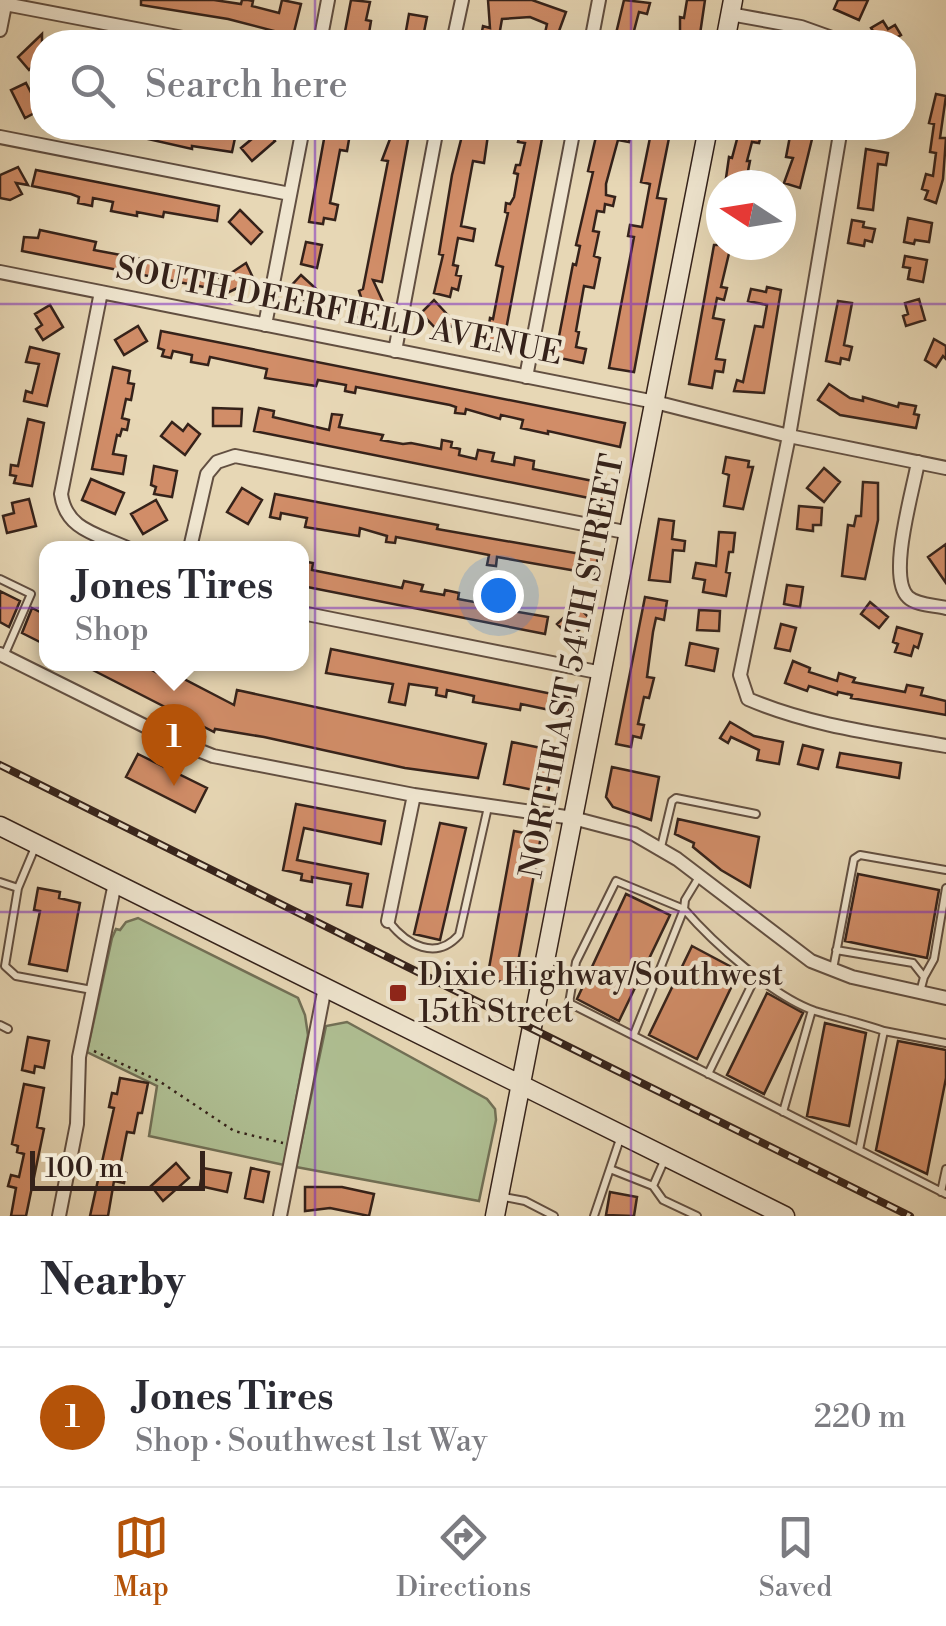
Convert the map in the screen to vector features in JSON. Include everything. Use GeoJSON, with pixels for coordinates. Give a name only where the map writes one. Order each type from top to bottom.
{"type":"FeatureCollection","features":[{"type":"Feature","properties":{"kind":"street"},"geometry":{"type":"LineString","coordinates":[[322,30],[328,0]]}},
{"type":"Feature","properties":{"kind":"street"},"geometry":{"type":"LineString","coordinates":[[456,30],[462,0]]}},
{"type":"Feature","properties":{"kind":"street"},"geometry":{"type":"LineString","coordinates":[[593,30],[599,0]]}},
{"type":"Feature","properties":{"kind":"street"},"geometry":{"type":"LineString","coordinates":[[0,30],[5,2],[144,30]]}},
{"type":"Feature","properties":{"kind":"street"},"geometry":{"type":"LineString","coordinates":[[732,7],[809,30]]}},
{"type":"Feature","properties":{"kind":"street"},"geometry":{"type":"LineString","coordinates":[[0,137],[290,194]]}},
{"type":"Feature","properties":{"kind":"street"},"geometry":{"type":"LineString","coordinates":[[265,325],[301,140]]}},
{"type":"Feature","properties":{"kind":"street"},"geometry":{"type":"LineString","coordinates":[[395,351],[435,140]]}},
{"type":"Feature","properties":{"kind":"street"},"geometry":{"type":"LineString","coordinates":[[526,376],[572,140]]}},
{"type":"Feature","properties":{"kind":"street","name":"NORTHEAST 54TH STREET"},"geometry":{"type":"LineString","coordinates":[[494,1216],[630,533],[661,403],[706,140]]}},
{"type":"Feature","properties":{"kind":"street"},"geometry":{"type":"LineString","coordinates":[[839,140],[789,436],[740,675],[748,699],[811,721],[946,746]]}},
{"type":"Feature","properties":{"kind":"street","name":"SOUTH DEERFIELD AVENUE"},"geometry":{"type":"LineString","coordinates":[[0,272],[661,403],[789,436],[946,468]]}},
{"type":"Feature","properties":{"kind":"street"},"geometry":{"type":"LineString","coordinates":[[101,292],[60,494],[63,511],[72,522],[112,541]]}},
{"type":"Feature","properties":{"kind":"street"},"geometry":{"type":"LineString","coordinates":[[192,541],[207,474],[217,462],[235,456],[630,533]]}},
{"type":"Feature","properties":{"kind":"street"},"geometry":{"type":"LineString","coordinates":[[918,462],[898,566],[900,588],[912,601],[946,608]]}},
{"type":"Feature","properties":{"kind":"street"},"geometry":{"type":"LineString","coordinates":[[309,614],[602,673]]}},
{"type":"Feature","properties":{"kind":"street"},"geometry":{"type":"LineString","coordinates":[[2,655],[172,740],[213,756],[414,795],[573,818],[634,834],[700,876],[792,948],[832,970],[946,998]]}},
{"type":"Feature","properties":{"kind":"street"},"geometry":{"type":"LineString","coordinates":[[388,921],[414,795]]}},
{"type":"Feature","properties":{"kind":"street"},"geometry":{"type":"LineString","coordinates":[[0,826],[785,1216]]}},
{"type":"Feature","properties":{"kind":"street"},"geometry":{"type":"LineString","coordinates":[[59,1216],[77,1124],[81,1046],[116,883]]}},
{"type":"Feature","properties":{"kind":"street"},"geometry":{"type":"LineString","coordinates":[[280,1216],[325,987]]}},
{"type":"Feature","properties":{"kind":"lane"},"geometry":{"type":"LineString","coordinates":[[0,579],[31,594],[2,655]]}},
{"type":"Feature","properties":{"kind":"lane"},"geometry":{"type":"LineString","coordinates":[[661,849],[674,799],[756,814]]}},
{"type":"Feature","properties":{"kind":"lane"},"geometry":{"type":"LineString","coordinates":[[388,921],[410,944],[434,950],[449,946],[459,935],[489,806]]}},
{"type":"Feature","properties":{"kind":"lane"},"geometry":{"type":"LineString","coordinates":[[37,844],[18,888],[3,968],[16,976],[93,990]]}},
{"type":"Feature","properties":{"kind":"lane"},"geometry":{"type":"LineString","coordinates":[[832,970],[854,859],[860,855],[946,870]]}},
{"type":"Feature","properties":{"kind":"lane"},"geometry":{"type":"LineString","coordinates":[[634,1034],[685,900],[700,876]]}},
{"type":"Feature","properties":{"kind":"lane"},"geometry":{"type":"LineString","coordinates":[[946,1043],[884,1031],[812,1010],[756,976],[684,910],[616,881],[576,962],[569,1003],[944,1193],[946,1169]]}},
{"type":"Feature","properties":{"kind":"lane"},"geometry":{"type":"LineString","coordinates":[[0,882],[18,888]]}},
{"type":"Feature","properties":{"kind":"lane"},"geometry":{"type":"LineString","coordinates":[[920,993],[934,958],[946,888]]}},
{"type":"Feature","properties":{"kind":"lane"},"geometry":{"type":"LineString","coordinates":[[836,950],[913,963],[924,977]]}},
{"type":"Feature","properties":{"kind":"lane"},"geometry":{"type":"LineString","coordinates":[[708,1074],[756,976]]}},
{"type":"Feature","properties":{"kind":"lane"},"geometry":{"type":"LineString","coordinates":[[782,1112],[812,1010]]}},
{"type":"Feature","properties":{"kind":"lane"},"geometry":{"type":"LineString","coordinates":[[859,1150],[884,1031]]}},
{"type":"Feature","properties":{"kind":"lane"},"geometry":{"type":"LineString","coordinates":[[594,1216],[622,1134]]}},
{"type":"Feature","properties":{"kind":"lane"},"geometry":{"type":"LineString","coordinates":[[653,1186],[666,1156]]}},
{"type":"Feature","properties":{"kind":"lane"},"geometry":{"type":"LineString","coordinates":[[610,1169],[653,1186],[663,1200],[697,1216]]}},
{"type":"Feature","properties":{"kind":"lane"},"geometry":{"type":"LineString","coordinates":[[498,1196],[526,1201],[554,1216]]}},
{"type":"Feature","properties":{"kind":"path"},"geometry":{"type":"LineString","coordinates":[[81,1046],[160,1081],[234,1131],[294,1146]]}},
{"type":"Feature","properties":{"kind":"green space"},"geometry":{"type":"Polygon","coordinates":[[[138,918],[298,998],[308,1035],[284,1165],[149,1136],[157,1086],[87,1052],[112,938],[116,929],[138,918]]]}},
{"type":"Feature","properties":{"kind":"green space"},"geometry":{"type":"Polygon","coordinates":[[[347,1022],[487,1099],[495,1109],[479,1201],[296,1167],[326,1026],[347,1022]]]}},
{"type":"Feature","properties":{"kind":"building"},"geometry":{"type":"Polygon","coordinates":[[[141,0],[241,4],[248,0],[253,1],[252,6],[279,13],[282,0],[301,4],[294,30],[270,30],[141,5],[141,0]]]}},
{"type":"Feature","properties":{"kind":"building"},"geometry":{"type":"Polygon","coordinates":[[[351,0],[370,2],[366,20],[371,21],[370,30],[345,30],[351,0]]]}},
{"type":"Feature","properties":{"kind":"building"},"geometry":{"type":"Polygon","coordinates":[[[488,0],[532,0],[566,12],[559,30],[546,30],[547,24],[530,17],[502,19],[500,30],[482,30],[483,26],[490,28],[488,0]]]}},
{"type":"Feature","properties":{"kind":"building"},"geometry":{"type":"Polygon","coordinates":[[[624,0],[650,3],[647,14],[639,12],[634,30],[617,30],[624,0]]]}},
{"type":"Feature","properties":{"kind":"building"},"geometry":{"type":"Polygon","coordinates":[[[687,0],[705,0],[701,30],[680,30],[680,17],[684,18],[687,0]]]}},
{"type":"Feature","properties":{"kind":"building"},"geometry":{"type":"Polygon","coordinates":[[[838,0],[868,0],[859,20],[834,9],[838,0]]]}},
{"type":"Feature","properties":{"kind":"building"},"geometry":{"type":"Polygon","coordinates":[[[409,14],[427,17],[424,30],[406,30],[409,14]]]}},
{"type":"Feature","properties":{"kind":"building"},"geometry":{"type":"Polygon","coordinates":[[[883,21],[888,29],[895,25],[898,30],[872,30],[883,21]]]}},
{"type":"Feature","properties":{"kind":"building"},"geometry":{"type":"Polygon","coordinates":[[[30,46],[29,70],[18,57],[30,46]]]}},
{"type":"Feature","properties":{"kind":"building"},"geometry":{"type":"Polygon","coordinates":[[[26,83],[30,91],[30,115],[25,118],[11,90],[26,83]]]}},
{"type":"Feature","properties":{"kind":"building"},"geometry":{"type":"Polygon","coordinates":[[[936,94],[946,96],[940,138],[946,138],[943,179],[936,203],[925,199],[928,191],[922,189],[926,174],[933,176],[936,153],[930,152],[934,124],[929,123],[936,94]]]}},
{"type":"Feature","properties":{"kind":"building"},"geometry":{"type":"Polygon","coordinates":[[[152,140],[235,140],[232,152],[152,140]]]}},
{"type":"Feature","properties":{"kind":"building"},"geometry":{"type":"Polygon","coordinates":[[[251,140],[275,141],[252,161],[241,148],[251,140]]]}},
{"type":"Feature","properties":{"kind":"building"},"geometry":{"type":"Polygon","coordinates":[[[324,140],[349,140],[347,151],[340,150],[330,203],[338,205],[335,220],[324,218],[323,224],[309,222],[324,140]]]}},
{"type":"Feature","properties":{"kind":"building"},"geometry":{"type":"Polygon","coordinates":[[[390,140],[408,140],[382,282],[373,280],[384,304],[356,318],[349,303],[361,297],[359,291],[363,289],[388,161],[382,160],[390,140]]]}},
{"type":"Feature","properties":{"kind":"building"},"geometry":{"type":"Polygon","coordinates":[[[461,140],[487,140],[484,163],[473,161],[461,226],[475,229],[473,241],[458,238],[453,265],[458,266],[456,275],[461,276],[458,290],[452,288],[450,297],[434,293],[443,255],[439,254],[461,140]]]}},
{"type":"Feature","properties":{"kind":"building"},"geometry":{"type":"Polygon","coordinates":[[[542,140],[502,351],[479,346],[482,330],[488,332],[490,318],[493,319],[503,267],[496,265],[508,213],[506,203],[510,204],[514,197],[518,174],[514,173],[525,143],[518,142],[542,140]]]}},
{"type":"Feature","properties":{"kind":"building"},"geometry":{"type":"Polygon","coordinates":[[[595,140],[618,140],[606,184],[606,195],[615,197],[613,206],[605,204],[604,212],[597,211],[593,231],[599,232],[594,256],[600,258],[594,288],[584,286],[576,331],[576,347],[586,349],[583,363],[555,357],[580,246],[576,245],[593,172],[588,171],[595,140]]]}},
{"type":"Feature","properties":{"kind":"building"},"geometry":{"type":"Polygon","coordinates":[[[650,140],[669,140],[657,198],[666,199],[634,372],[609,368],[634,237],[628,236],[630,225],[642,227],[650,184],[641,182],[650,140]]]}},
{"type":"Feature","properties":{"kind":"building"},"geometry":{"type":"Polygon","coordinates":[[[737,140],[760,140],[752,142],[748,170],[727,170],[729,157],[732,158],[737,140]]]}},
{"type":"Feature","properties":{"kind":"building"},"geometry":{"type":"Polygon","coordinates":[[[789,140],[812,140],[800,188],[796,187],[796,170],[789,170],[793,158],[786,157],[789,140]]]}},
{"type":"Feature","properties":{"kind":"building"},"geometry":{"type":"Polygon","coordinates":[[[866,149],[888,153],[886,165],[878,164],[873,210],[858,208],[866,149]]]}},
{"type":"Feature","properties":{"kind":"building"},"geometry":{"type":"Polygon","coordinates":[[[18,167],[28,185],[16,183],[22,194],[10,200],[0,198],[0,175],[18,167]]]}},
{"type":"Feature","properties":{"kind":"building"},"geometry":{"type":"Polygon","coordinates":[[[36,170],[219,206],[217,221],[164,212],[163,217],[137,212],[137,216],[111,211],[113,202],[93,198],[92,206],[78,203],[79,197],[71,194],[32,186],[36,170]]]}},
{"type":"Feature","properties":{"kind":"building"},"geometry":{"type":"Polygon","coordinates":[[[240,210],[262,232],[251,244],[229,222],[240,210]]]}},
{"type":"Feature","properties":{"kind":"building"},"geometry":{"type":"Polygon","coordinates":[[[908,218],[932,223],[929,242],[904,242],[908,218]]]}},
{"type":"Feature","properties":{"kind":"building"},"geometry":{"type":"Polygon","coordinates":[[[852,220],[875,229],[872,242],[865,240],[864,246],[848,243],[852,220]]]}},
{"type":"Feature","properties":{"kind":"building"},"geometry":{"type":"Polygon","coordinates":[[[40,230],[96,242],[94,250],[212,272],[209,288],[22,251],[24,237],[38,238],[40,230]]]}},
{"type":"Feature","properties":{"kind":"building"},"geometry":{"type":"Polygon","coordinates":[[[306,242],[322,245],[317,268],[301,264],[306,242]]]}},
{"type":"Feature","properties":{"kind":"building"},"geometry":{"type":"Polygon","coordinates":[[[905,256],[927,260],[923,282],[908,279],[910,268],[903,267],[905,256]]]}},
{"type":"Feature","properties":{"kind":"building"},"geometry":{"type":"Polygon","coordinates":[[[711,260],[727,260],[721,287],[727,288],[724,300],[717,298],[713,318],[724,320],[716,359],[725,360],[723,372],[715,371],[712,388],[689,384],[711,260]]]}},
{"type":"Feature","properties":{"kind":"building"},"geometry":{"type":"Polygon","coordinates":[[[246,263],[254,280],[227,293],[217,273],[228,275],[246,263]]]}},
{"type":"Feature","properties":{"kind":"building"},"geometry":{"type":"Polygon","coordinates":[[[301,275],[324,296],[313,308],[290,287],[301,275]]]}},
{"type":"Feature","properties":{"kind":"building"},"geometry":{"type":"Polygon","coordinates":[[[767,287],[781,290],[764,393],[734,391],[737,380],[743,382],[755,326],[763,327],[767,305],[748,301],[751,289],[766,292],[767,287]]]}},
{"type":"Feature","properties":{"kind":"building"},"geometry":{"type":"Polygon","coordinates":[[[919,299],[925,320],[906,326],[905,303],[919,299]]]}},
{"type":"Feature","properties":{"kind":"building"},"geometry":{"type":"Polygon","coordinates":[[[434,300],[455,323],[442,335],[421,313],[434,300]]]}},
{"type":"Feature","properties":{"kind":"building"},"geometry":{"type":"Polygon","coordinates":[[[838,301],[852,303],[844,345],[852,347],[849,360],[841,358],[840,364],[826,361],[838,301]]]}},
{"type":"Feature","properties":{"kind":"building"},"geometry":{"type":"Polygon","coordinates":[[[50,305],[63,327],[43,340],[36,329],[42,325],[35,314],[50,305]]]}},
{"type":"Feature","properties":{"kind":"building"},"geometry":{"type":"Polygon","coordinates":[[[138,326],[147,341],[124,355],[115,340],[138,326]]]}},
{"type":"Feature","properties":{"kind":"building"},"geometry":{"type":"Polygon","coordinates":[[[161,331],[625,423],[620,447],[521,428],[523,420],[501,415],[500,419],[466,409],[465,414],[455,413],[456,407],[450,405],[356,387],[355,393],[345,391],[346,385],[318,380],[316,386],[265,378],[267,369],[210,357],[208,365],[191,362],[192,355],[173,351],[171,358],[162,356],[164,350],[158,348],[161,331]]]}},
{"type":"Feature","properties":{"kind":"building"},"geometry":{"type":"Polygon","coordinates":[[[934,339],[946,346],[946,359],[943,356],[936,367],[925,360],[934,339]]]}},
{"type":"Feature","properties":{"kind":"building"},"geometry":{"type":"Polygon","coordinates":[[[30,347],[59,354],[47,406],[24,401],[26,391],[32,393],[39,364],[26,362],[30,347]]]}},
{"type":"Feature","properties":{"kind":"building"},"geometry":{"type":"Polygon","coordinates":[[[113,367],[130,371],[128,383],[134,384],[122,418],[129,420],[127,430],[122,429],[117,435],[113,454],[126,456],[123,474],[92,469],[113,367]]]}},
{"type":"Feature","properties":{"kind":"building"},"geometry":{"type":"Polygon","coordinates":[[[829,384],[850,398],[863,401],[863,397],[898,407],[899,403],[916,406],[916,428],[840,415],[818,400],[829,384]]]}},
{"type":"Feature","properties":{"kind":"building"},"geometry":{"type":"Polygon","coordinates":[[[213,408],[242,409],[241,426],[213,426],[213,408]]]}},
{"type":"Feature","properties":{"kind":"building"},"geometry":{"type":"Polygon","coordinates":[[[259,408],[274,411],[273,417],[329,430],[332,414],[342,415],[339,427],[383,435],[381,440],[403,444],[441,449],[442,440],[452,442],[451,447],[460,449],[459,455],[476,459],[478,450],[494,453],[492,461],[514,465],[515,457],[534,461],[533,469],[613,485],[609,502],[254,431],[259,408]]]}},
{"type":"Feature","properties":{"kind":"building"},"geometry":{"type":"Polygon","coordinates":[[[28,419],[44,423],[32,486],[14,483],[16,476],[10,475],[11,465],[18,466],[28,419]]]}},
{"type":"Feature","properties":{"kind":"building"},"geometry":{"type":"Polygon","coordinates":[[[172,422],[183,431],[188,424],[200,434],[185,455],[161,436],[172,422]]]}},
{"type":"Feature","properties":{"kind":"building"},"geometry":{"type":"Polygon","coordinates":[[[726,457],[749,461],[748,467],[753,467],[743,509],[724,506],[729,475],[723,473],[726,457]]]}},
{"type":"Feature","properties":{"kind":"building"},"geometry":{"type":"Polygon","coordinates":[[[154,466],[177,471],[172,497],[154,494],[154,466]]]}},
{"type":"Feature","properties":{"kind":"building"},"geometry":{"type":"Polygon","coordinates":[[[824,468],[840,482],[824,502],[807,488],[824,468]]]}},
{"type":"Feature","properties":{"kind":"building"},"geometry":{"type":"Polygon","coordinates":[[[91,479],[124,493],[115,514],[82,500],[91,479]]]}},
{"type":"Feature","properties":{"kind":"building"},"geometry":{"type":"Polygon","coordinates":[[[863,482],[878,483],[878,520],[865,579],[842,576],[848,525],[854,526],[856,516],[861,516],[863,482]]]}},
{"type":"Feature","properties":{"kind":"building"},"geometry":{"type":"Polygon","coordinates":[[[242,488],[262,500],[248,524],[227,512],[242,488]]]}},
{"type":"Feature","properties":{"kind":"building"},"geometry":{"type":"Polygon","coordinates":[[[275,494],[438,525],[437,529],[598,557],[594,574],[497,557],[496,566],[487,565],[489,555],[396,537],[395,543],[386,542],[387,536],[360,528],[359,536],[305,527],[307,518],[281,513],[280,519],[270,517],[275,494]]]}},
{"type":"Feature","properties":{"kind":"building"},"geometry":{"type":"Polygon","coordinates":[[[29,499],[36,526],[7,533],[3,516],[14,513],[12,503],[29,499]]]}},
{"type":"Feature","properties":{"kind":"building"},"geometry":{"type":"Polygon","coordinates":[[[156,500],[167,520],[143,534],[131,514],[156,500]]]}},
{"type":"Feature","properties":{"kind":"building"},"geometry":{"type":"Polygon","coordinates":[[[799,506],[822,508],[821,525],[813,525],[813,531],[797,529],[799,506]]]}},
{"type":"Feature","properties":{"kind":"building"},"geometry":{"type":"Polygon","coordinates":[[[659,519],[674,521],[672,539],[685,541],[684,551],[673,550],[670,582],[649,580],[659,519]]]}},
{"type":"Feature","properties":{"kind":"building"},"geometry":{"type":"Polygon","coordinates":[[[719,532],[735,533],[726,572],[730,573],[726,596],[703,592],[705,580],[693,578],[696,563],[716,566],[719,532]]]}},
{"type":"Feature","properties":{"kind":"building"},"geometry":{"type":"Polygon","coordinates":[[[946,544],[946,583],[928,557],[946,544]]]}},
{"type":"Feature","properties":{"kind":"building"},"geometry":{"type":"Polygon","coordinates":[[[309,562],[313,563],[312,570],[402,588],[404,581],[423,585],[421,591],[444,595],[445,590],[459,593],[458,599],[480,603],[488,603],[492,580],[509,583],[507,610],[548,617],[545,634],[309,587],[309,562]]]}},
{"type":"Feature","properties":{"kind":"building"},"geometry":{"type":"Polygon","coordinates":[[[787,585],[803,587],[800,607],[784,604],[787,585]]]}},
{"type":"Feature","properties":{"kind":"building"},"geometry":{"type":"Polygon","coordinates":[[[0,591],[20,601],[9,627],[0,622],[0,591]]]}},
{"type":"Feature","properties":{"kind":"building"},"geometry":{"type":"Polygon","coordinates":[[[645,597],[667,601],[664,620],[656,618],[653,632],[647,677],[654,678],[649,698],[644,697],[638,724],[644,725],[641,738],[633,736],[631,747],[616,744],[645,597]]]}},
{"type":"Feature","properties":{"kind":"building"},"geometry":{"type":"Polygon","coordinates":[[[870,602],[888,617],[879,628],[861,614],[870,602]]]}},
{"type":"Feature","properties":{"kind":"building"},"geometry":{"type":"Polygon","coordinates":[[[577,605],[590,619],[571,638],[557,624],[577,605]]]}},
{"type":"Feature","properties":{"kind":"building"},"geometry":{"type":"Polygon","coordinates":[[[32,608],[39,612],[39,642],[22,633],[32,608]]]}},
{"type":"Feature","properties":{"kind":"building"},"geometry":{"type":"Polygon","coordinates":[[[699,610],[720,611],[719,631],[697,630],[699,610]]]}},
{"type":"Feature","properties":{"kind":"building"},"geometry":{"type":"Polygon","coordinates":[[[781,624],[796,628],[790,651],[775,648],[781,624]]]}},
{"type":"Feature","properties":{"kind":"building"},"geometry":{"type":"Polygon","coordinates":[[[897,627],[922,634],[911,656],[895,652],[897,627]]]}},
{"type":"Feature","properties":{"kind":"building"},"geometry":{"type":"Polygon","coordinates":[[[690,643],[718,649],[714,671],[686,665],[690,643]]]}},
{"type":"Feature","properties":{"kind":"building"},"geometry":{"type":"Polygon","coordinates":[[[331,649],[572,698],[569,714],[521,704],[520,710],[473,702],[474,696],[447,690],[446,697],[436,695],[437,688],[409,684],[405,705],[389,702],[393,684],[326,673],[331,649]]]}},
{"type":"Feature","properties":{"kind":"building"},"geometry":{"type":"Polygon","coordinates":[[[793,661],[810,668],[809,672],[837,681],[839,673],[855,678],[853,682],[905,692],[907,685],[923,688],[921,695],[946,701],[946,715],[851,698],[852,695],[837,695],[809,686],[807,691],[785,683],[793,661]]]}},
{"type":"Feature","properties":{"kind":"building"},"geometry":{"type":"Polygon","coordinates":[[[95,671],[154,671],[177,683],[180,677],[234,705],[237,690],[486,744],[478,778],[405,768],[264,737],[215,729],[214,732],[95,671]]]}},
{"type":"Feature","properties":{"kind":"building"},"geometry":{"type":"Polygon","coordinates":[[[730,722],[754,736],[783,742],[779,764],[757,760],[759,750],[731,737],[728,743],[720,738],[730,722]]]}},
{"type":"Feature","properties":{"kind":"building"},"geometry":{"type":"Polygon","coordinates":[[[512,742],[556,751],[548,793],[504,784],[512,742]]]}},
{"type":"Feature","properties":{"kind":"building"},"geometry":{"type":"Polygon","coordinates":[[[803,745],[823,750],[818,769],[798,764],[803,745]]]}},
{"type":"Feature","properties":{"kind":"building"},"geometry":{"type":"Polygon","coordinates":[[[840,753],[901,763],[899,778],[837,767],[840,753]]]}},
{"type":"Feature","properties":{"kind":"building"},"geometry":{"type":"Polygon","coordinates":[[[138,754],[207,788],[195,812],[126,777],[138,754]]]}},
{"type":"Feature","properties":{"kind":"building"},"geometry":{"type":"Polygon","coordinates":[[[612,767],[659,777],[651,820],[613,807],[606,797],[612,767]]]}},
{"type":"Feature","properties":{"kind":"building"},"geometry":{"type":"Polygon","coordinates":[[[296,804],[385,821],[381,844],[304,828],[297,860],[368,874],[362,907],[347,905],[351,884],[312,877],[312,882],[301,880],[302,874],[283,870],[296,804]]]}},
{"type":"Feature","properties":{"kind":"building"},"geometry":{"type":"Polygon","coordinates":[[[678,819],[759,837],[750,887],[721,870],[693,847],[694,843],[675,834],[678,819]]]}},
{"type":"Feature","properties":{"kind":"building"},"geometry":{"type":"Polygon","coordinates":[[[440,823],[466,828],[440,940],[414,934],[440,823]]]}},
{"type":"Feature","properties":{"kind":"building"},"geometry":{"type":"Polygon","coordinates":[[[514,831],[541,836],[514,984],[487,979],[514,831]]]}},
{"type":"Feature","properties":{"kind":"building"},"geometry":{"type":"Polygon","coordinates":[[[858,874],[939,890],[927,958],[845,941],[858,874]]]}},
{"type":"Feature","properties":{"kind":"building"},"geometry":{"type":"Polygon","coordinates":[[[38,888],[60,892],[59,898],[80,903],[67,971],[29,964],[40,911],[34,910],[38,888]]]}},
{"type":"Feature","properties":{"kind":"building"},"geometry":{"type":"Polygon","coordinates":[[[626,894],[670,915],[619,1021],[577,999],[626,894]]]}},
{"type":"Feature","properties":{"kind":"building"},"geometry":{"type":"Polygon","coordinates":[[[692,946],[739,971],[697,1059],[649,1035],[692,946]]]}},
{"type":"Feature","properties":{"kind":"building"},"geometry":{"type":"Polygon","coordinates":[[[767,993],[803,1013],[764,1094],[727,1075],[767,993]]]}},
{"type":"Feature","properties":{"kind":"building"},"geometry":{"type":"Polygon","coordinates":[[[825,1023],[866,1033],[849,1126],[807,1116],[825,1023]]]}},
{"type":"Feature","properties":{"kind":"building"},"geometry":{"type":"Polygon","coordinates":[[[28,1037],[49,1041],[44,1068],[35,1066],[34,1073],[22,1070],[28,1037]]]}},
{"type":"Feature","properties":{"kind":"building"},"geometry":{"type":"Polygon","coordinates":[[[898,1041],[946,1050],[946,1078],[927,1174],[876,1150],[898,1041]]]}},
{"type":"Feature","properties":{"kind":"building"},"geometry":{"type":"Polygon","coordinates":[[[120,1078],[148,1083],[142,1113],[138,1113],[134,1133],[127,1132],[119,1172],[126,1173],[124,1183],[114,1181],[108,1216],[90,1216],[114,1108],[109,1107],[112,1093],[117,1094],[120,1078]]]}},
{"type":"Feature","properties":{"kind":"building"},"geometry":{"type":"Polygon","coordinates":[[[24,1084],[44,1088],[37,1127],[44,1129],[26,1216],[11,1216],[16,1188],[8,1186],[11,1175],[19,1177],[24,1154],[12,1144],[24,1084]]]}},
{"type":"Feature","properties":{"kind":"building"},"geometry":{"type":"Polygon","coordinates":[[[176,1163],[189,1178],[163,1201],[151,1186],[176,1163]]]}},
{"type":"Feature","properties":{"kind":"building"},"geometry":{"type":"Polygon","coordinates":[[[203,1168],[231,1173],[227,1192],[200,1186],[203,1168]]]}},
{"type":"Feature","properties":{"kind":"building"},"geometry":{"type":"Polygon","coordinates":[[[251,1168],[269,1172],[263,1202],[245,1198],[251,1168]]]}},
{"type":"Feature","properties":{"kind":"building"},"geometry":{"type":"Polygon","coordinates":[[[305,1187],[342,1187],[374,1194],[369,1216],[330,1208],[305,1211],[305,1187]]]}},
{"type":"Feature","properties":{"kind":"building"},"geometry":{"type":"Polygon","coordinates":[[[610,1192],[637,1197],[634,1216],[606,1215],[610,1192]]]}},
{"type":"Feature","properties":{"kind":"railway"},"geometry":{"type":"LineString","coordinates":[[0,765],[910,1216]]}},
{"type":"Feature","properties":{"kind":"place","name":"Jones Tires"},"geometry":{"type":"Point","coordinates":[174,786]}},
{"type":"Feature","properties":{"kind":"place","name":"Dixie Highway/Southwest 15th Street"},"geometry":{"type":"Point","coordinates":[398,993]}}]}
